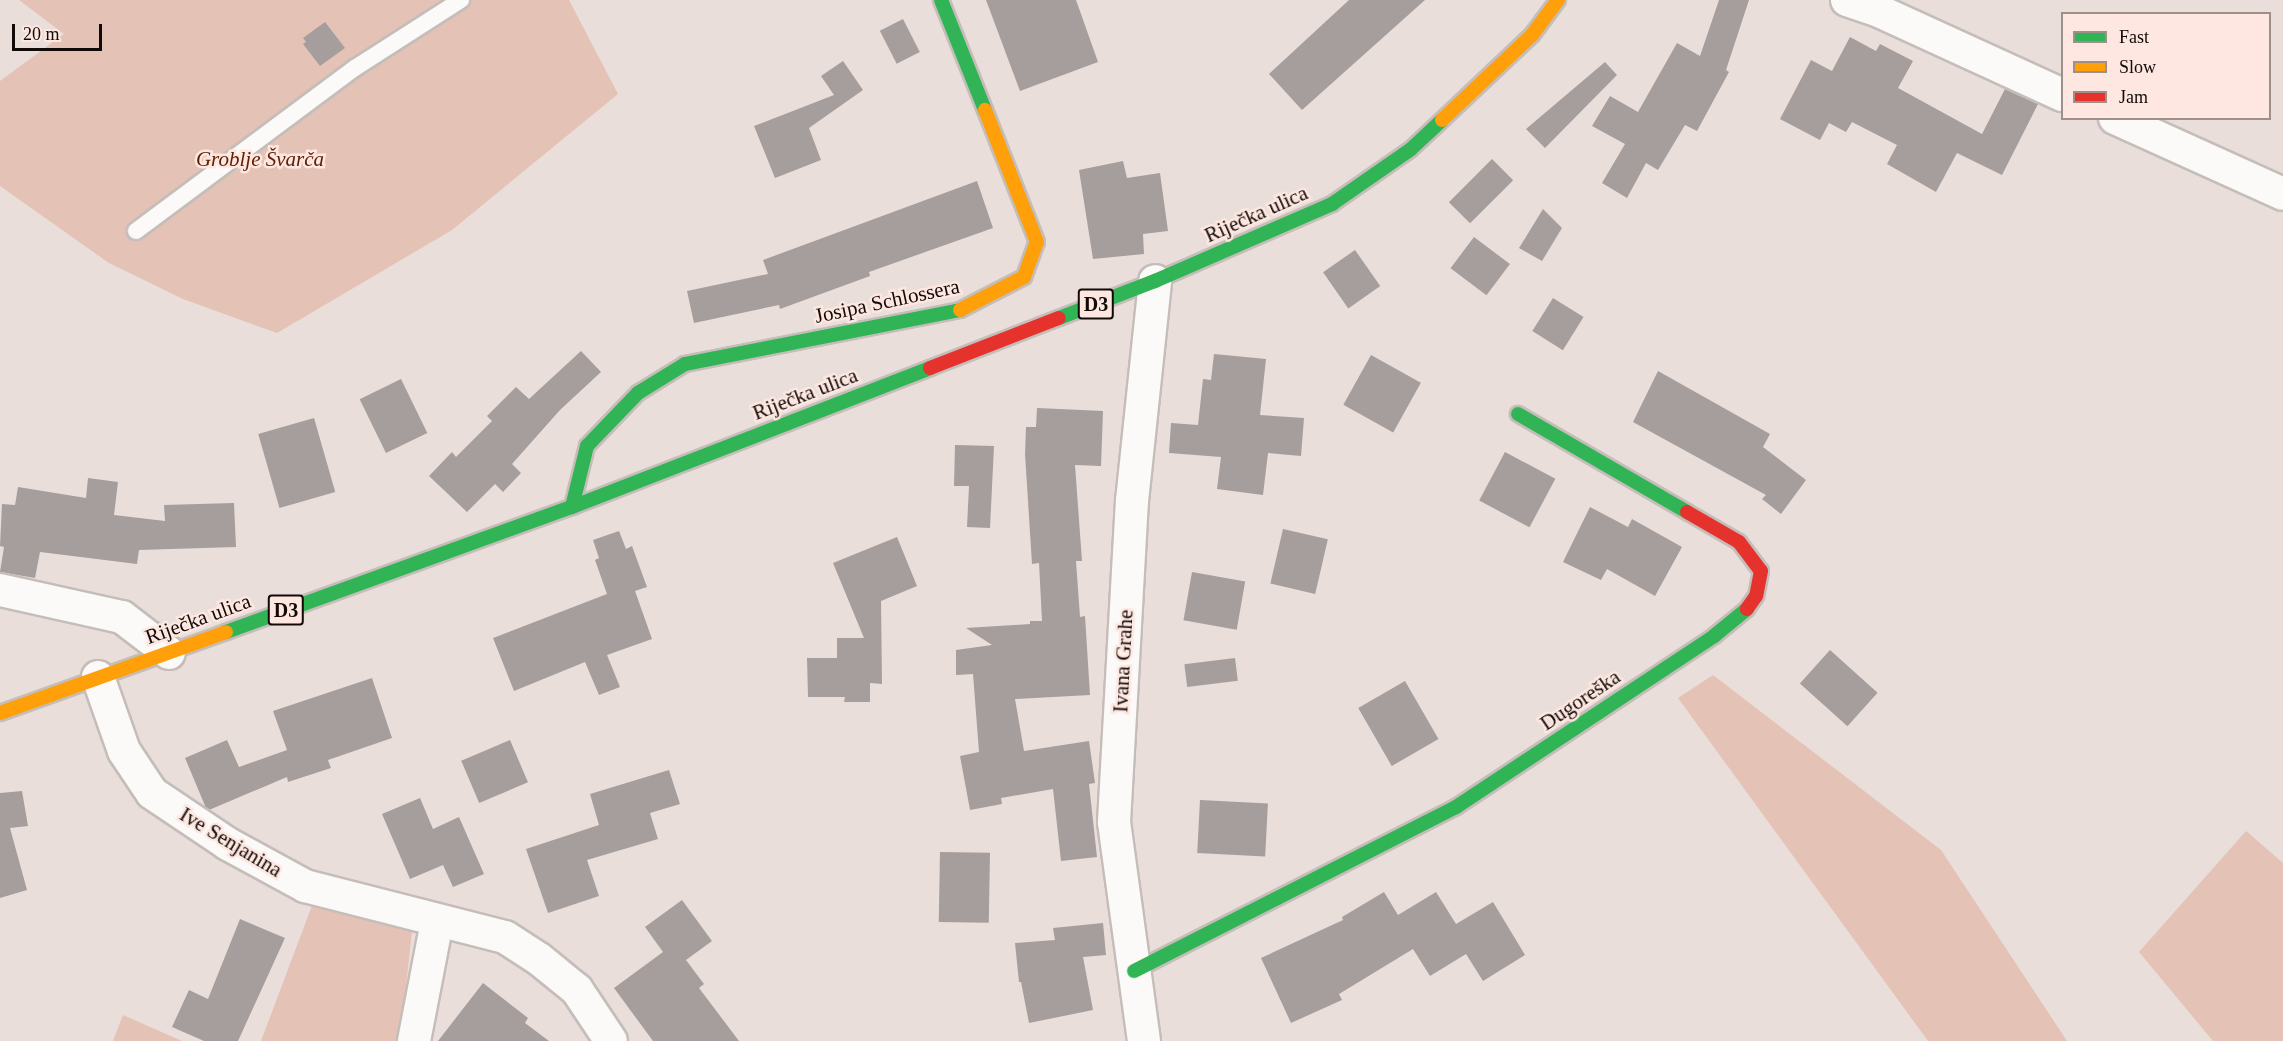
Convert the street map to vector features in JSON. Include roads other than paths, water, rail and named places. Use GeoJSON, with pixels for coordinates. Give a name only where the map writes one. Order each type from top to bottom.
{"type":"FeatureCollection","features":[{"type":"Feature","properties":{"kind":"street","name":"Josipa Schlossera"},"geometry":{"type":"LineString","coordinates":[[572,507],[587,446],[638,393],[685,364],[963,309],[1024,277],[1037,242],[941,0]]}},
{"type":"Feature","properties":{"kind":"street","name":"Riječka ulica"},"geometry":{"type":"LineString","coordinates":[[0,713],[572,507],[1155,281],[1332,204],[1411,149],[1532,35],[1558,0]]}},
{"type":"Feature","properties":{"kind":"street"},"geometry":{"type":"LineString","coordinates":[[1847,0],[1881,12],[2061,95]]}},
{"type":"Feature","properties":{"kind":"street"},"geometry":{"type":"LineString","coordinates":[[2119,120],[2283,194]]}},
{"type":"Feature","properties":{"kind":"street","name":"Ivana Grahe"},"geometry":{"type":"LineString","coordinates":[[1144,1041],[1114,822],[1132,501],[1155,281]]}},
{"type":"Feature","properties":{"kind":"street","name":"Dugoreška"},"geometry":{"type":"LineString","coordinates":[[1134,971],[1456,807],[1714,636],[1745,612],[1756,596],[1761,571],[1739,542],[1518,414]]}},
{"type":"Feature","properties":{"kind":"street"},"geometry":{"type":"LineString","coordinates":[[0,590],[122,617],[169,653]]}},
{"type":"Feature","properties":{"kind":"street","name":"Ive Senjanina"},"geometry":{"type":"LineString","coordinates":[[98,677],[124,751],[152,793],[228,844],[305,886],[505,937],[539,959],[577,990],[611,1041]]}},
{"type":"Feature","properties":{"kind":"street"},"geometry":{"type":"LineString","coordinates":[[414,1041],[437,921]]}},
{"type":"Feature","properties":{"kind":"lane"},"geometry":{"type":"LineString","coordinates":[[136,231],[355,68],[461,0]]}},
{"type":"Feature","properties":{"kind":"park label","name":"Groblje Švarča"},"geometry":{"type":"Point","coordinates":[260,159]}}]}
